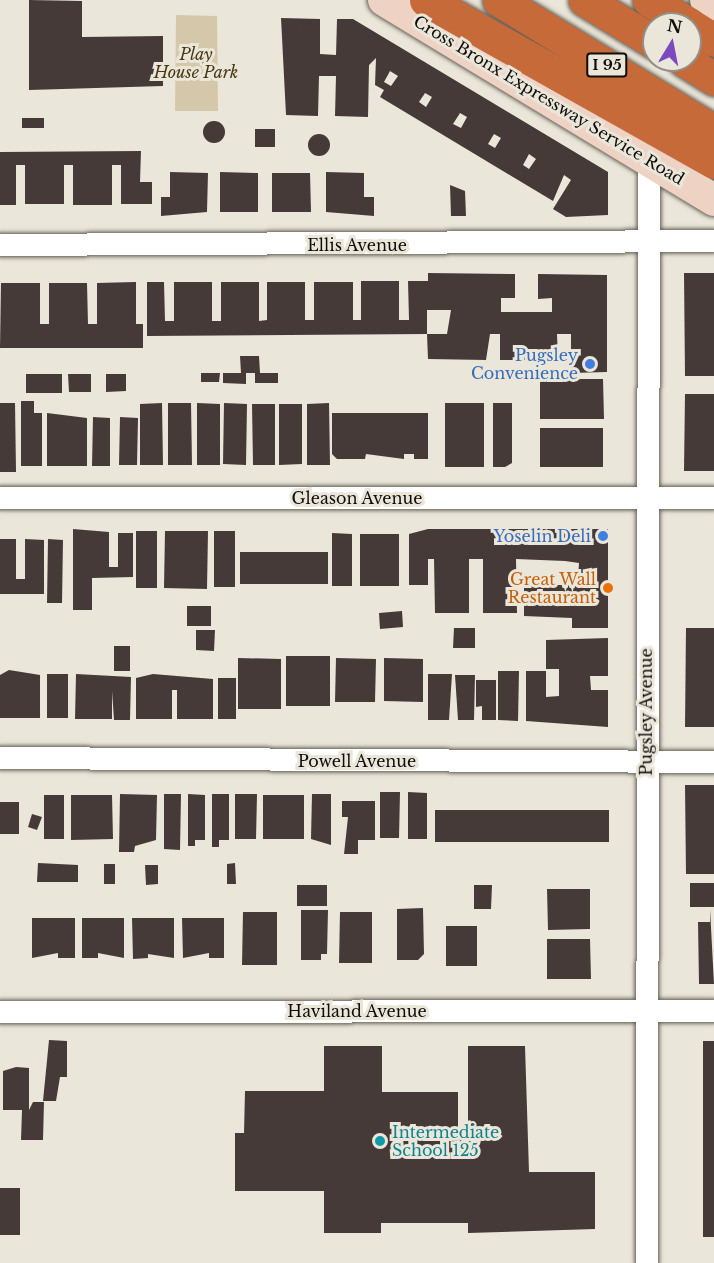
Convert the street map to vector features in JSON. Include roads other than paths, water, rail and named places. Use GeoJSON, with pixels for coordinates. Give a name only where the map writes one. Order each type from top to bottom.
{"type":"FeatureCollection","features":[{"type":"Feature","properties":{"kind":"highway"},"geometry":{"type":"LineString","coordinates":[[426,0],[714,162]]}},
{"type":"Feature","properties":{"kind":"highway","name":"I 95"},"geometry":{"type":"LineString","coordinates":[[499,0],[714,131]]}},
{"type":"Feature","properties":{"kind":"highway","name":"I 95"},"geometry":{"type":"LineString","coordinates":[[585,0],[642,35]]}},
{"type":"Feature","properties":{"kind":"highway"},"geometry":{"type":"LineString","coordinates":[[649,0],[669,12]]}},
{"type":"Feature","properties":{"kind":"main road","name":"Cross Bronx Expressway Service Road"},"geometry":{"type":"LineString","coordinates":[[384,0],[714,200]]}},
{"type":"Feature","properties":{"kind":"main road"},"geometry":{"type":"LineString","coordinates":[[706,0],[714,5]]}},
{"type":"Feature","properties":{"kind":"street","name":"Pugsley Avenue"},"geometry":{"type":"LineString","coordinates":[[647,1263],[646,242],[649,160]]}},
{"type":"Feature","properties":{"kind":"street","name":"Ellis Avenue"},"geometry":{"type":"LineString","coordinates":[[0,246],[714,241]]}},
{"type":"Feature","properties":{"kind":"street","name":"Gleason Avenue"},"geometry":{"type":"LineString","coordinates":[[0,498],[714,498]]}},
{"type":"Feature","properties":{"kind":"street","name":"Powell Avenue"},"geometry":{"type":"LineString","coordinates":[[0,758],[714,762]]}},
{"type":"Feature","properties":{"kind":"street","name":"Haviland Avenue"},"geometry":{"type":"LineString","coordinates":[[0,1012],[714,1011]]}},
{"type":"Feature","properties":{"kind":"place","name":"Pugsley Convenience"},"geometry":{"type":"Point","coordinates":[590,364]}},
{"type":"Feature","properties":{"kind":"place","name":"Yoselin Deli"},"geometry":{"type":"Point","coordinates":[603,536]}},
{"type":"Feature","properties":{"kind":"place","name":"Great Wall Restaurant"},"geometry":{"type":"Point","coordinates":[608,588]}},
{"type":"Feature","properties":{"kind":"place","name":"Intermediate School 125"},"geometry":{"type":"Point","coordinates":[380,1141]}},
{"type":"Feature","properties":{"kind":"park label","name":"Play House Park"},"geometry":{"type":"Point","coordinates":[196,63]}}]}
